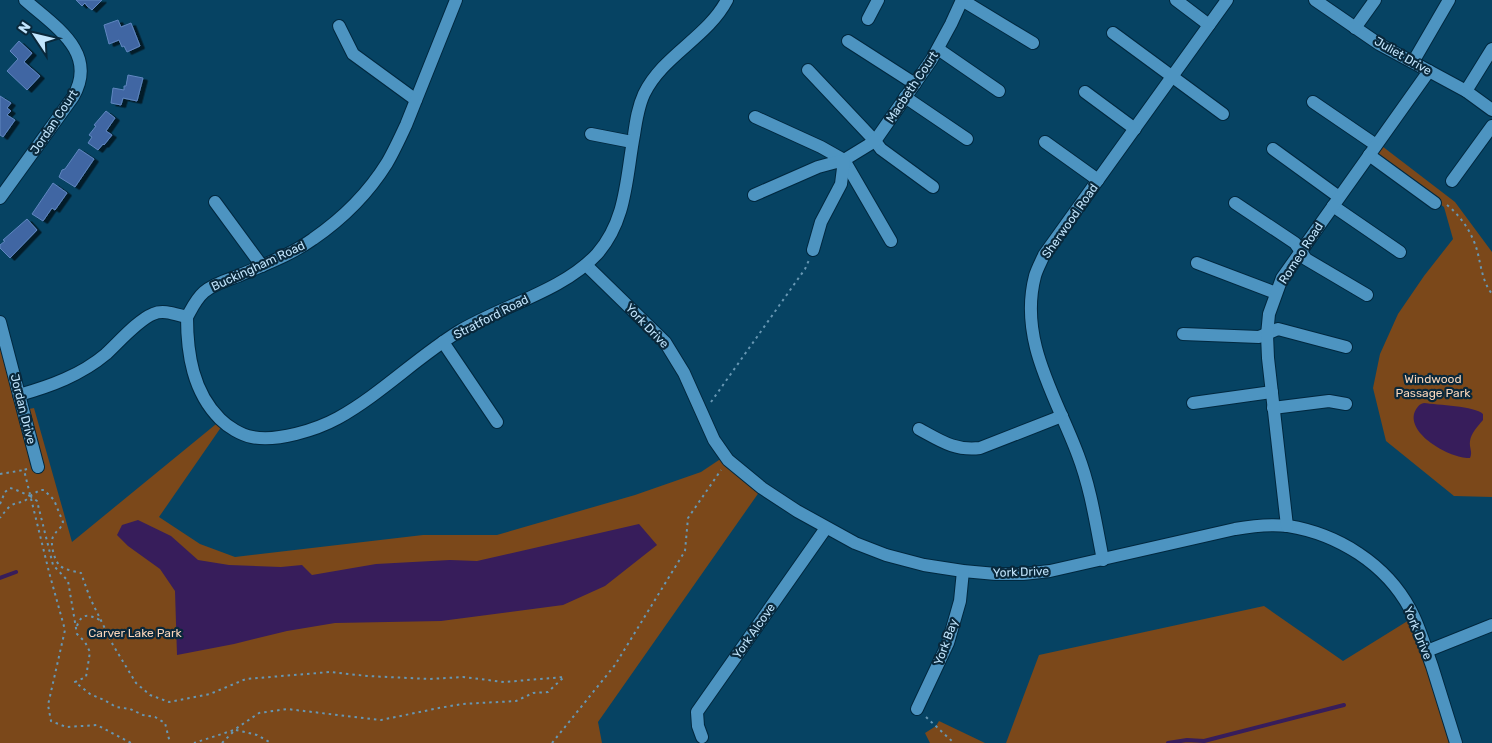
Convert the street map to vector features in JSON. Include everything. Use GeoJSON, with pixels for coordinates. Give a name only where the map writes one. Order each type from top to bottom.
{"type":"FeatureCollection","features":[{"type":"Feature","properties":{"kind":"street","name":"Jordan Court"},"geometry":{"type":"LineString","coordinates":[[0,198],[73,97],[81,75],[80,59],[74,47],[66,37],[25,0]]}},
{"type":"Feature","properties":{"kind":"street","name":"Buckingham Road"},"geometry":{"type":"LineString","coordinates":[[187,317],[194,303],[205,292],[262,266],[312,240],[336,222],[372,183],[386,164],[406,126],[456,0]]}},
{"type":"Feature","properties":{"kind":"street"},"geometry":{"type":"LineString","coordinates":[[868,19],[878,0]]}},
{"type":"Feature","properties":{"kind":"street"},"geometry":{"type":"LineString","coordinates":[[962,0],[1033,43]]}},
{"type":"Feature","properties":{"kind":"street","name":"Macbeth Court"},"geometry":{"type":"LineString","coordinates":[[754,195],[818,167],[844,160],[875,140],[938,49],[962,0]]}},
{"type":"Feature","properties":{"kind":"street"},"geometry":{"type":"LineString","coordinates":[[1176,0],[1209,25]]}},
{"type":"Feature","properties":{"kind":"street","name":"Sherwood Road"},"geometry":{"type":"LineString","coordinates":[[1104,560],[1079,457],[1037,357],[1031,314],[1035,275],[1044,255],[1227,0]]}},
{"type":"Feature","properties":{"kind":"street","name":"Juliet Drive"},"geometry":{"type":"LineString","coordinates":[[1316,0],[1379,44],[1466,91],[1492,110]]}},
{"type":"Feature","properties":{"kind":"street"},"geometry":{"type":"LineString","coordinates":[[1355,28],[1374,0]]}},
{"type":"Feature","properties":{"kind":"street"},"geometry":{"type":"LineString","coordinates":[[1413,62],[1449,0]]}},
{"type":"Feature","properties":{"kind":"street","name":"Stratford Road"},"geometry":{"type":"LineString","coordinates":[[187,317],[190,362],[198,387],[210,408],[224,423],[237,432],[252,437],[269,438],[312,429],[337,419],[358,406],[443,342],[483,319],[571,277],[586,265],[609,238],[618,221],[624,199],[638,110],[652,79],[666,64],[702,33],[714,20],[725,1]]}},
{"type":"Feature","properties":{"kind":"street"},"geometry":{"type":"LineString","coordinates":[[339,26],[353,54],[416,100]]}},
{"type":"Feature","properties":{"kind":"street"},"geometry":{"type":"LineString","coordinates":[[1113,33],[1223,114]]}},
{"type":"Feature","properties":{"kind":"street"},"geometry":{"type":"LineString","coordinates":[[848,41],[914,84]]}},
{"type":"Feature","properties":{"kind":"street"},"geometry":{"type":"LineString","coordinates":[[938,49],[999,91]]}},
{"type":"Feature","properties":{"kind":"street"},"geometry":{"type":"LineString","coordinates":[[1466,91],[1492,49]]}},
{"type":"Feature","properties":{"kind":"street"},"geometry":{"type":"LineString","coordinates":[[808,70],[875,140],[881,149],[933,188]]}},
{"type":"Feature","properties":{"kind":"street","name":"Romeo Road"},"geometry":{"type":"LineString","coordinates":[[1287,526],[1268,358],[1267,335],[1269,314],[1282,278],[1429,71]]}},
{"type":"Feature","properties":{"kind":"street"},"geometry":{"type":"LineString","coordinates":[[1085,92],[1135,129]]}},
{"type":"Feature","properties":{"kind":"street"},"geometry":{"type":"LineString","coordinates":[[905,97],[967,139]]}},
{"type":"Feature","properties":{"kind":"street"},"geometry":{"type":"LineString","coordinates":[[1312,102],[1438,202]]}},
{"type":"Feature","properties":{"kind":"street"},"geometry":{"type":"LineString","coordinates":[[755,118],[821,147],[844,160],[892,241]]}},
{"type":"Feature","properties":{"kind":"street"},"geometry":{"type":"LineString","coordinates":[[1452,181],[1492,126]]}},
{"type":"Feature","properties":{"kind":"street"},"geometry":{"type":"LineString","coordinates":[[591,134],[632,142]]}},
{"type":"Feature","properties":{"kind":"street"},"geometry":{"type":"LineString","coordinates":[[1045,142],[1098,180]]}},
{"type":"Feature","properties":{"kind":"street"},"geometry":{"type":"LineString","coordinates":[[1273,149],[1400,252]]}},
{"type":"Feature","properties":{"kind":"street"},"geometry":{"type":"LineString","coordinates":[[813,250],[821,222],[841,184],[844,160]]}},
{"type":"Feature","properties":{"kind":"street"},"geometry":{"type":"LineString","coordinates":[[215,202],[262,266]]}},
{"type":"Feature","properties":{"kind":"street"},"geometry":{"type":"LineString","coordinates":[[1234,203],[1295,244],[1306,259],[1368,296]]}},
{"type":"Feature","properties":{"kind":"street"},"geometry":{"type":"LineString","coordinates":[[1197,263],[1276,293]]}},
{"type":"Feature","properties":{"kind":"street","name":"York Drive"},"geometry":{"type":"LineString","coordinates":[[586,265],[665,342],[684,373],[714,440],[728,460],[762,488],[797,511],[854,543],[886,555],[924,565],[963,571],[1023,574],[1050,571],[1104,560],[1235,529],[1268,526],[1287,526],[1325,537],[1344,545],[1363,556],[1381,571],[1398,589],[1410,609],[1419,627],[1456,743]]}},
{"type":"Feature","properties":{"kind":"street"},"geometry":{"type":"LineString","coordinates":[[20,395],[40,390],[86,369],[105,355],[143,320],[153,314],[162,311],[187,317]]}},
{"type":"Feature","properties":{"kind":"street","name":"Jordan Drive"},"geometry":{"type":"LineString","coordinates":[[0,322],[38,468]]}},
{"type":"Feature","properties":{"kind":"street"},"geometry":{"type":"LineString","coordinates":[[1183,334],[1259,337],[1278,329],[1346,348]]}},
{"type":"Feature","properties":{"kind":"street"},"geometry":{"type":"LineString","coordinates":[[443,342],[497,422]]}},
{"type":"Feature","properties":{"kind":"street"},"geometry":{"type":"LineString","coordinates":[[1193,402],[1272,392]]}},
{"type":"Feature","properties":{"kind":"street"},"geometry":{"type":"LineString","coordinates":[[1273,408],[1328,401],[1346,404]]}},
{"type":"Feature","properties":{"kind":"street"},"geometry":{"type":"LineString","coordinates":[[919,429],[960,449],[980,448],[1062,416]]}},
{"type":"Feature","properties":{"kind":"street","name":"York Alcove"},"geometry":{"type":"LineString","coordinates":[[702,737],[698,726],[697,712],[826,528]]}},
{"type":"Feature","properties":{"kind":"street","name":"York Bay"},"geometry":{"type":"LineString","coordinates":[[917,709],[948,643],[960,601],[963,571]]}},
{"type":"Feature","properties":{"kind":"street"},"geometry":{"type":"LineString","coordinates":[[1427,651],[1492,625]]}},
{"type":"Feature","properties":{"kind":"path"},"geometry":{"type":"LineString","coordinates":[[1438,202],[1454,210],[1471,235],[1477,248],[1487,288],[1492,294]]}},
{"type":"Feature","properties":{"kind":"path"},"geometry":{"type":"LineString","coordinates":[[701,409],[712,401],[805,269],[813,250]]}},
{"type":"Feature","properties":{"kind":"path"},"geometry":{"type":"LineString","coordinates":[[552,743],[615,665],[685,551],[688,518],[728,460]]}},
{"type":"Feature","properties":{"kind":"path"},"geometry":{"type":"LineString","coordinates":[[0,474],[38,468]]}},
{"type":"Feature","properties":{"kind":"path"},"geometry":{"type":"LineString","coordinates":[[24,470],[65,630],[48,705],[51,721],[66,727],[97,725],[131,743]]}},
{"type":"Feature","properties":{"kind":"path"},"geometry":{"type":"LineString","coordinates":[[0,504],[4,492],[10,488],[37,501],[53,565],[68,581],[77,634],[85,642],[90,652],[86,677],[74,682],[90,694],[116,707],[130,709],[143,716],[155,717],[165,723],[170,743]]}},
{"type":"Feature","properties":{"kind":"path"},"geometry":{"type":"LineString","coordinates":[[0,518],[14,504],[20,504],[40,490],[44,490],[49,494],[54,500],[63,522],[60,531],[54,534],[52,540],[59,565],[81,573],[100,620],[136,683],[150,695],[169,702],[210,694],[246,679],[330,672],[430,679],[463,677],[504,682],[564,677],[548,692],[533,693],[516,701],[462,704],[381,720],[287,709],[259,713],[234,730],[222,743]]}},
{"type":"Feature","properties":{"kind":"path"},"geometry":{"type":"LineString","coordinates":[[76,627],[84,616],[100,620]]}},
{"type":"Feature","properties":{"kind":"path"},"geometry":{"type":"LineString","coordinates":[[917,709],[954,743]]}},
{"type":"Feature","properties":{"kind":"path"},"geometry":{"type":"LineString","coordinates":[[194,743],[234,730],[257,735],[271,743]]}},
{"type":"Feature","properties":{"kind":"green space","name":"Windwood Passage Park"},"geometry":{"type":"Polygon","coordinates":[[[1378,143],[1455,202],[1492,252],[1492,497],[1454,496],[1386,441],[1373,388],[1380,354],[1398,314],[1424,276],[1453,239],[1444,207],[1371,153],[1378,143]]]}},
{"type":"Feature","properties":{"kind":"green space","name":"Carver Lake Park"},"geometry":{"type":"Polygon","coordinates":[[[0,347],[24,410],[34,408],[72,542],[221,420],[224,423],[159,517],[200,544],[235,557],[423,535],[497,535],[635,495],[701,472],[725,456],[762,488],[598,722],[602,743],[0,743],[0,347]]]}},
{"type":"Feature","properties":{"kind":"green space"},"geometry":{"type":"Polygon","coordinates":[[[1264,606],[1343,661],[1414,617],[1456,743],[1006,743],[1039,655],[1264,606]]]}},
{"type":"Feature","properties":{"kind":"green space"},"geometry":{"type":"Polygon","coordinates":[[[939,721],[985,743],[930,743],[925,733],[936,726],[939,721]]]}},
{"type":"Feature","properties":{"kind":"shaded area"},"geometry":{"type":"Polygon","coordinates":[[[1424,403],[1472,409],[1483,414],[1483,420],[1471,438],[1470,458],[1453,455],[1433,445],[1418,430],[1414,422],[1414,414],[1418,407],[1424,403]]]}},
{"type":"Feature","properties":{"kind":"shaded area"},"geometry":{"type":"Polygon","coordinates":[[[138,520],[171,536],[198,560],[229,565],[281,567],[302,565],[312,575],[376,564],[450,560],[477,561],[639,524],[657,545],[605,586],[563,605],[441,621],[335,623],[287,631],[177,655],[175,591],[160,569],[128,546],[117,535],[122,525],[138,520]]]}},
{"type":"Feature","properties":{"kind":"building"},"geometry":{"type":"Polygon","coordinates":[[[76,0],[102,0],[92,10],[85,3],[82,6],[76,0]]]}},
{"type":"Feature","properties":{"kind":"building"},"geometry":{"type":"Polygon","coordinates":[[[118,20],[121,27],[131,23],[140,46],[127,52],[119,40],[109,44],[104,25],[118,20]]]}},
{"type":"Feature","properties":{"kind":"building"},"geometry":{"type":"Polygon","coordinates":[[[19,41],[32,53],[24,62],[40,76],[27,90],[7,71],[18,59],[10,51],[19,41]]]}},
{"type":"Feature","properties":{"kind":"building"},"geometry":{"type":"Polygon","coordinates":[[[128,75],[143,78],[137,101],[123,98],[121,105],[111,103],[113,88],[124,90],[128,75]]]}},
{"type":"Feature","properties":{"kind":"building"},"geometry":{"type":"Polygon","coordinates":[[[0,96],[11,103],[7,108],[11,111],[7,115],[15,120],[3,137],[0,135],[0,96]]]}},
{"type":"Feature","properties":{"kind":"building"},"geometry":{"type":"Polygon","coordinates":[[[106,111],[115,118],[106,131],[112,135],[98,150],[88,143],[92,137],[89,135],[96,126],[94,125],[106,111]]]}},
{"type":"Feature","properties":{"kind":"building"},"geometry":{"type":"Polygon","coordinates":[[[79,149],[94,159],[75,187],[59,177],[62,170],[65,169],[79,149]]]}},
{"type":"Feature","properties":{"kind":"building"},"geometry":{"type":"Polygon","coordinates":[[[53,183],[67,193],[55,210],[52,208],[43,221],[32,214],[53,183]]]}},
{"type":"Feature","properties":{"kind":"building"},"geometry":{"type":"Polygon","coordinates":[[[27,219],[37,230],[10,258],[0,248],[0,245],[5,241],[3,240],[27,219]]]}},
{"type":"Feature","properties":{"kind":"waterway"},"geometry":{"type":"LineString","coordinates":[[0,578],[16,572]]}},
{"type":"Feature","properties":{"kind":"waterway"},"geometry":{"type":"LineString","coordinates":[[1168,743],[1187,740],[1204,741],[1344,705]]}}]}
